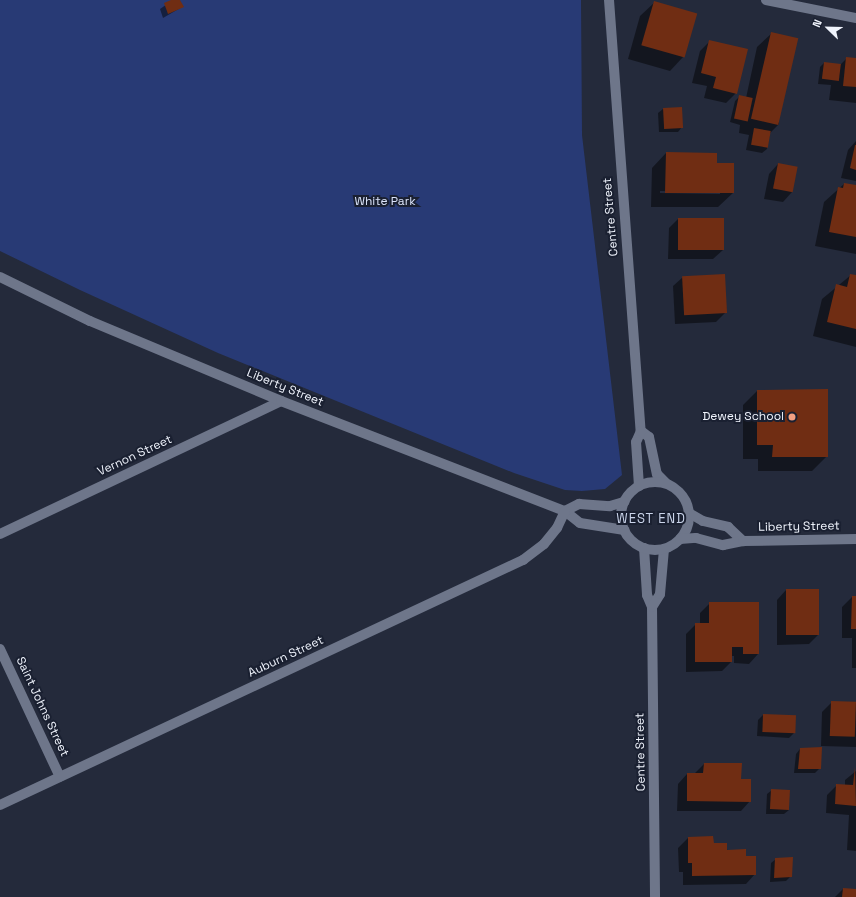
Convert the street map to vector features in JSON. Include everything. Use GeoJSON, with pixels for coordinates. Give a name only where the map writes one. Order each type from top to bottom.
{"type":"FeatureCollection","features":[{"type":"Feature","properties":{"kind":"street","name":"Centre Street"},"geometry":{"type":"LineString","coordinates":[[609,0],[641,431],[636,442],[639,486]]}},
{"type":"Feature","properties":{"kind":"street"},"geometry":{"type":"LineString","coordinates":[[766,0],[856,18]]}},
{"type":"Feature","properties":{"kind":"street","name":"Liberty Street"},"geometry":{"type":"LineString","coordinates":[[0,277],[90,321],[281,401],[565,511],[580,523],[624,530]]}},
{"type":"Feature","properties":{"kind":"street","name":"Vernon Street"},"geometry":{"type":"LineString","coordinates":[[0,534],[281,401]]}},
{"type":"Feature","properties":{"kind":"street","name":"Centre Street"},"geometry":{"type":"LineString","coordinates":[[641,431],[649,437],[657,474],[666,483]]}},
{"type":"Feature","properties":{"kind":"street"},"geometry":{"type":"LineString","coordinates":[[565,511],[579,504],[610,506],[624,502],[639,486],[657,482],[666,483],[682,495],[689,513],[687,527],[680,539],[664,549],[644,548],[629,538],[624,530],[621,521],[624,502]]}},
{"type":"Feature","properties":{"kind":"street","name":"Auburn Street"},"geometry":{"type":"LineString","coordinates":[[0,805],[522,560],[544,544],[557,528],[565,511]]}},
{"type":"Feature","properties":{"kind":"street","name":"Liberty Street"},"geometry":{"type":"LineString","coordinates":[[689,513],[703,520],[728,527],[743,541]]}},
{"type":"Feature","properties":{"kind":"street","name":"Liberty Street"},"geometry":{"type":"LineString","coordinates":[[680,539],[696,538],[723,545],[743,541],[856,539]]}},
{"type":"Feature","properties":{"kind":"street","name":"Centre Street"},"geometry":{"type":"LineString","coordinates":[[644,548],[647,595],[652,607],[655,897]]}},
{"type":"Feature","properties":{"kind":"street","name":"Centre Street"},"geometry":{"type":"LineString","coordinates":[[652,607],[660,594],[664,549]]}},
{"type":"Feature","properties":{"kind":"street","name":"Saint Johns Street"},"geometry":{"type":"LineString","coordinates":[[0,649],[60,777]]}},
{"type":"Feature","properties":{"kind":"green space","name":"White Park"},"geometry":{"type":"Polygon","coordinates":[[[0,0],[581,0],[582,135],[622,475],[605,489],[582,491],[565,490],[514,473],[218,353],[80,290],[0,251],[0,0]]]}},
{"type":"Feature","properties":{"kind":"building"},"geometry":{"type":"Polygon","coordinates":[[[171,0],[180,0],[184,7],[168,14],[164,3],[171,0]]]}},
{"type":"Feature","properties":{"kind":"building"},"geometry":{"type":"Polygon","coordinates":[[[654,1],[697,13],[685,58],[641,45],[654,1]]]}},
{"type":"Feature","properties":{"kind":"building"},"geometry":{"type":"Polygon","coordinates":[[[771,32],[798,38],[778,125],[751,119],[771,32]]]}},
{"type":"Feature","properties":{"kind":"building"},"geometry":{"type":"Polygon","coordinates":[[[709,40],[748,49],[737,94],[713,88],[716,77],[701,73],[709,40]]]}},
{"type":"Feature","properties":{"kind":"building"},"geometry":{"type":"Polygon","coordinates":[[[846,57],[856,58],[856,87],[843,86],[846,57]]]}},
{"type":"Feature","properties":{"kind":"building"},"geometry":{"type":"Polygon","coordinates":[[[824,62],[841,64],[839,81],[822,79],[824,62]]]}},
{"type":"Feature","properties":{"kind":"building"},"geometry":{"type":"Polygon","coordinates":[[[739,95],[753,98],[748,121],[734,118],[739,95]]]}},
{"type":"Feature","properties":{"kind":"building"},"geometry":{"type":"Polygon","coordinates":[[[682,107],[683,128],[664,129],[663,108],[682,107]]]}},
{"type":"Feature","properties":{"kind":"building"},"geometry":{"type":"Polygon","coordinates":[[[754,128],[771,131],[768,148],[751,145],[754,128]]]}},
{"type":"Feature","properties":{"kind":"building"},"geometry":{"type":"Polygon","coordinates":[[[856,145],[856,170],[850,168],[856,145]]]}},
{"type":"Feature","properties":{"kind":"building"},"geometry":{"type":"Polygon","coordinates":[[[666,152],[717,153],[717,163],[734,163],[734,193],[665,193],[666,152]]]}},
{"type":"Feature","properties":{"kind":"building"},"geometry":{"type":"Polygon","coordinates":[[[778,163],[798,167],[793,192],[773,189],[778,163]]]}},
{"type":"Feature","properties":{"kind":"building"},"geometry":{"type":"Polygon","coordinates":[[[844,183],[856,185],[856,237],[829,232],[838,187],[843,188],[844,183]]]}},
{"type":"Feature","properties":{"kind":"building"},"geometry":{"type":"Polygon","coordinates":[[[678,218],[724,218],[724,250],[678,250],[678,218]]]}},
{"type":"Feature","properties":{"kind":"building"},"geometry":{"type":"Polygon","coordinates":[[[725,274],[727,313],[684,315],[682,276],[725,274]]]}},
{"type":"Feature","properties":{"kind":"building"},"geometry":{"type":"Polygon","coordinates":[[[850,274],[856,275],[856,329],[827,322],[836,284],[847,287],[850,274]]]}},
{"type":"Feature","properties":{"kind":"building","name":"Dewey School"},"geometry":{"type":"Polygon","coordinates":[[[828,389],[828,457],[772,457],[773,445],[757,445],[757,390],[828,389]]]}},
{"type":"Feature","properties":{"kind":"building"},"geometry":{"type":"Polygon","coordinates":[[[786,589],[819,589],[819,635],[786,635],[786,589]]]}},
{"type":"Feature","properties":{"kind":"building"},"geometry":{"type":"Polygon","coordinates":[[[852,596],[856,596],[856,629],[851,629],[852,596]]]}},
{"type":"Feature","properties":{"kind":"building"},"geometry":{"type":"Polygon","coordinates":[[[709,602],[759,602],[759,654],[743,654],[743,647],[732,647],[732,662],[695,662],[695,623],[709,623],[709,602]]]}},
{"type":"Feature","properties":{"kind":"building"},"geometry":{"type":"Polygon","coordinates":[[[831,701],[856,702],[855,737],[830,736],[831,701]]]}},
{"type":"Feature","properties":{"kind":"building"},"geometry":{"type":"Polygon","coordinates":[[[763,714],[796,715],[795,733],[762,732],[763,714]]]}},
{"type":"Feature","properties":{"kind":"building"},"geometry":{"type":"Polygon","coordinates":[[[822,747],[821,769],[798,769],[800,748],[822,747]]]}},
{"type":"Feature","properties":{"kind":"building"},"geometry":{"type":"Polygon","coordinates":[[[704,763],[742,763],[741,779],[751,779],[751,802],[687,801],[687,773],[703,773],[704,763]]]}},
{"type":"Feature","properties":{"kind":"building"},"geometry":{"type":"Polygon","coordinates":[[[855,767],[856,806],[835,804],[836,784],[853,785],[855,767]]]}},
{"type":"Feature","properties":{"kind":"building"},"geometry":{"type":"Polygon","coordinates":[[[771,789],[790,790],[789,810],[770,809],[771,789]]]}},
{"type":"Feature","properties":{"kind":"building"},"geometry":{"type":"Polygon","coordinates":[[[713,836],[714,843],[727,843],[727,850],[746,849],[746,856],[756,856],[756,875],[692,876],[692,863],[688,863],[688,837],[713,836]]]}},
{"type":"Feature","properties":{"kind":"building"},"geometry":{"type":"Polygon","coordinates":[[[793,857],[792,877],[774,878],[775,858],[793,857]]]}},
{"type":"Feature","properties":{"kind":"building"},"geometry":{"type":"Polygon","coordinates":[[[843,888],[856,889],[856,897],[842,897],[843,888]]]}},
{"type":"Feature","properties":{"kind":"place","name":"Dewey School"},"geometry":{"type":"Point","coordinates":[792,417]}},
{"type":"Feature","properties":{"kind":"district","name":"WEST END"},"geometry":{"type":"Point","coordinates":[651,519]}}]}
